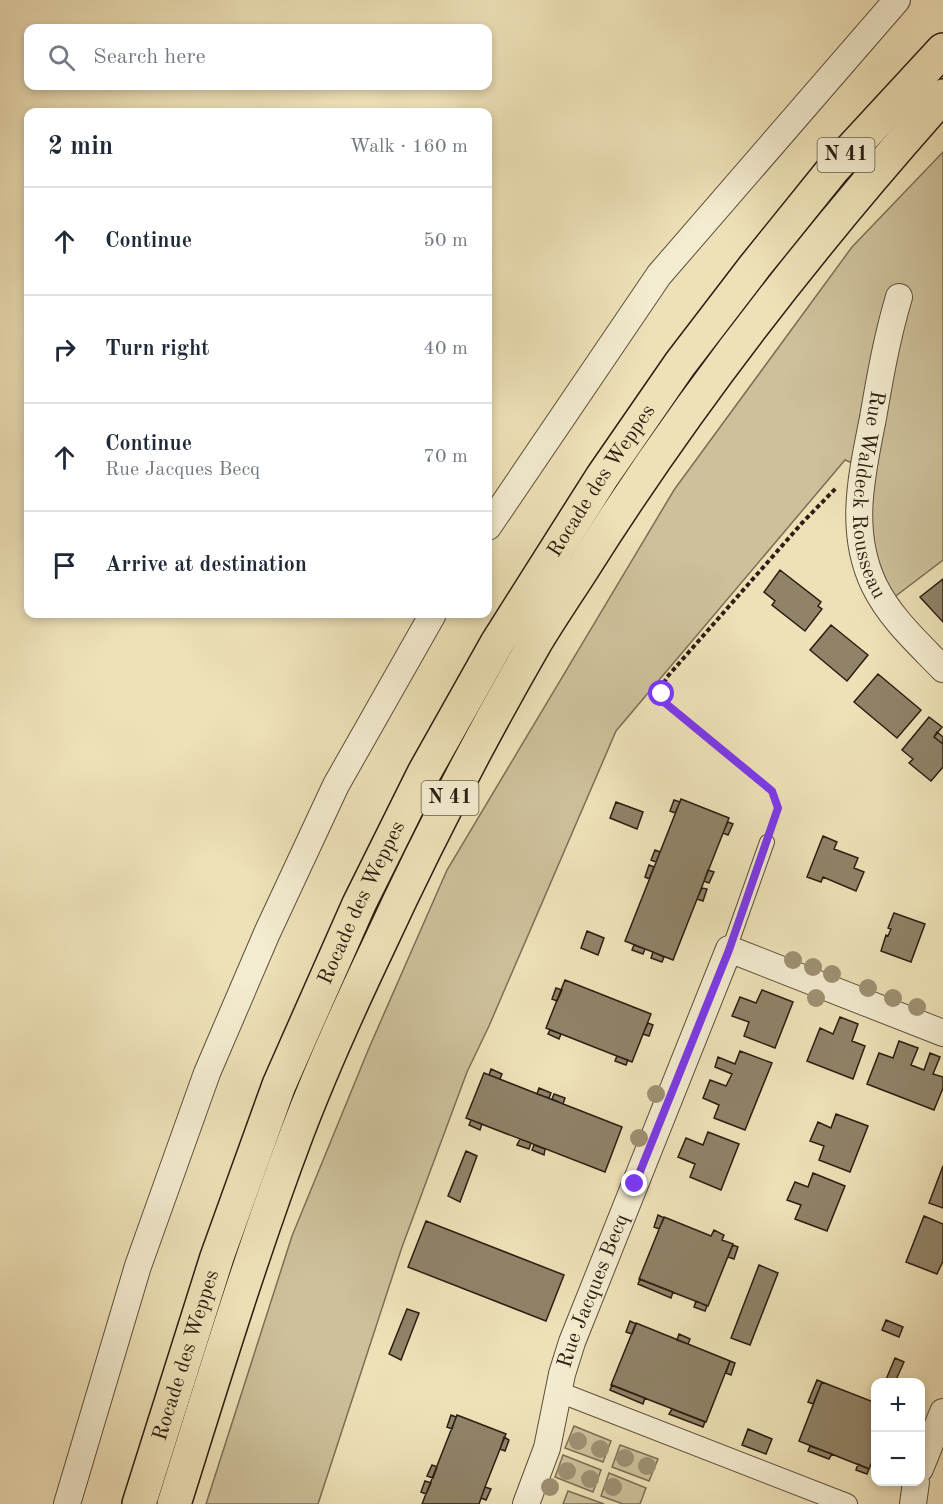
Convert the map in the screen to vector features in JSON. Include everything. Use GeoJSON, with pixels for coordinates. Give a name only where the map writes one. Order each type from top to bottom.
{"type":"FeatureCollection","features":[{"type":"Feature","properties":{"kind":"highway","name":"Rocade des Weppes"},"geometry":{"type":"LineString","coordinates":[[139,1504],[218,1257],[279,1085],[360,903],[430,763],[497,643],[602,477],[680,364],[834,168],[943,50]]}},
{"type":"Feature","properties":{"kind":"highway","name":"Rocade des Weppes"},"geometry":{"type":"LineString","coordinates":[[174,1504],[253,1256],[298,1130],[406,886],[465,770],[536,641],[618,511],[690,407],[759,316],[846,209],[943,96]]}},
{"type":"Feature","properties":{"kind":"street"},"geometry":{"type":"LineString","coordinates":[[492,520],[659,275],[897,0]]}},
{"type":"Feature","properties":{"kind":"street","name":"Rue Waldeck Rousseau"},"geometry":{"type":"LineString","coordinates":[[899,297],[886,343],[862,476],[858,513],[861,550],[873,584],[889,611],[943,669]]}},
{"type":"Feature","properties":{"kind":"street"},"geometry":{"type":"LineString","coordinates":[[66,1504],[138,1266],[207,1073],[267,933],[336,785],[431,618]]}},
{"type":"Feature","properties":{"kind":"street"},"geometry":{"type":"LineString","coordinates":[[729,950],[943,1033]]}},
{"type":"Feature","properties":{"kind":"street","name":"Rue Jacques Becq"},"geometry":{"type":"LineString","coordinates":[[526,1504],[548,1448],[572,1342],[729,950]]}},
{"type":"Feature","properties":{"kind":"street"},"geometry":{"type":"LineString","coordinates":[[560,1392],[847,1504]]}},
{"type":"Feature","properties":{"kind":"street"},"geometry":{"type":"LineString","coordinates":[[925,1459],[943,1412]]}},
{"type":"Feature","properties":{"kind":"street"},"geometry":{"type":"LineString","coordinates":[[913,1504],[915,1486]]}},
{"type":"Feature","properties":{"kind":"lane"},"geometry":{"type":"LineString","coordinates":[[729,950],[767,842]]}},
{"type":"Feature","properties":{"kind":"path"},"geometry":{"type":"LineString","coordinates":[[767,842],[778,808],[772,791],[664,702],[662,687],[667,677],[801,523],[832,491],[862,476]]}},
{"type":"Feature","properties":{"kind":"shaded area"},"geometry":{"type":"Polygon","coordinates":[[[943,152],[943,560],[893,598],[872,545],[870,470],[845,460],[616,731],[467,1072],[402,1247],[318,1504],[206,1504],[292,1236],[369,1048],[447,870],[674,490],[852,247],[943,152]]]}},
{"type":"Feature","properties":{"kind":"shaded area"},"geometry":{"type":"Polygon","coordinates":[[[574,1426],[611,1441],[603,1462],[565,1448],[574,1426]]]}},
{"type":"Feature","properties":{"kind":"shaded area"},"geometry":{"type":"Polygon","coordinates":[[[620,1445],[658,1459],[649,1481],[612,1467],[620,1445]]]}},
{"type":"Feature","properties":{"kind":"shaded area"},"geometry":{"type":"Polygon","coordinates":[[[563,1455],[601,1470],[593,1492],[555,1477],[563,1455]]]}},
{"type":"Feature","properties":{"kind":"shaded area"},"geometry":{"type":"Polygon","coordinates":[[[609,1473],[646,1488],[640,1504],[623,1504],[601,1496],[609,1473]]]}},
{"type":"Feature","properties":{"kind":"shaded area"},"geometry":{"type":"Polygon","coordinates":[[[568,1491],[604,1504],[563,1504],[568,1491]]]}},
{"type":"Feature","properties":{"kind":"building"},"geometry":{"type":"Polygon","coordinates":[[[780,570],[821,602],[818,606],[822,609],[805,631],[772,605],[775,601],[764,592],[780,570]]]}},
{"type":"Feature","properties":{"kind":"building"},"geometry":{"type":"Polygon","coordinates":[[[943,579],[943,622],[920,597],[943,579]]]}},
{"type":"Feature","properties":{"kind":"building"},"geometry":{"type":"Polygon","coordinates":[[[831,625],[868,655],[847,681],[810,650],[831,625]]]}},
{"type":"Feature","properties":{"kind":"building"},"geometry":{"type":"Polygon","coordinates":[[[878,674],[921,710],[897,738],[854,702],[878,674]]]}},
{"type":"Feature","properties":{"kind":"building"},"geometry":{"type":"Polygon","coordinates":[[[929,717],[942,727],[934,737],[943,744],[943,767],[931,781],[909,763],[913,759],[902,750],[929,717]]]}},
{"type":"Feature","properties":{"kind":"building"},"geometry":{"type":"Polygon","coordinates":[[[937,732],[943,737],[943,744],[934,737],[937,732]]]}},
{"type":"Feature","properties":{"kind":"building"},"geometry":{"type":"Polygon","coordinates":[[[681,799],[729,818],[673,960],[625,941],[681,799]]]}},
{"type":"Feature","properties":{"kind":"building"},"geometry":{"type":"Polygon","coordinates":[[[674,800],[680,802],[675,813],[670,811],[674,800]]]}},
{"type":"Feature","properties":{"kind":"building"},"geometry":{"type":"Polygon","coordinates":[[[616,802],[643,812],[637,829],[610,818],[616,802]]]}},
{"type":"Feature","properties":{"kind":"building"},"geometry":{"type":"Polygon","coordinates":[[[728,822],[733,824],[728,835],[723,833],[728,822]]]}},
{"type":"Feature","properties":{"kind":"building"},"geometry":{"type":"Polygon","coordinates":[[[823,836],[837,842],[834,849],[858,858],[854,868],[864,872],[856,891],[823,877],[821,882],[807,877],[823,836]]]}},
{"type":"Feature","properties":{"kind":"building"},"geometry":{"type":"Polygon","coordinates":[[[655,850],[660,852],[656,862],[651,860],[655,850]]]}},
{"type":"Feature","properties":{"kind":"building"},"geometry":{"type":"Polygon","coordinates":[[[649,865],[654,867],[649,879],[645,877],[649,865]]]}},
{"type":"Feature","properties":{"kind":"building"},"geometry":{"type":"Polygon","coordinates":[[[708,870],[714,872],[709,883],[704,881],[708,870]]]}},
{"type":"Feature","properties":{"kind":"building"},"geometry":{"type":"Polygon","coordinates":[[[702,888],[707,889],[703,901],[697,899],[702,888]]]}},
{"type":"Feature","properties":{"kind":"building"},"geometry":{"type":"Polygon","coordinates":[[[894,913],[925,924],[911,962],[881,951],[886,935],[888,936],[891,929],[888,928],[894,913]]]}},
{"type":"Feature","properties":{"kind":"building"},"geometry":{"type":"Polygon","coordinates":[[[587,931],[604,938],[598,955],[581,948],[587,931]]]}},
{"type":"Feature","properties":{"kind":"building"},"geometry":{"type":"Polygon","coordinates":[[[634,945],[645,949],[643,954],[632,950],[634,945]]]}},
{"type":"Feature","properties":{"kind":"building"},"geometry":{"type":"Polygon","coordinates":[[[653,952],[664,957],[662,962],[651,958],[653,952]]]}},
{"type":"Feature","properties":{"kind":"building"},"geometry":{"type":"Polygon","coordinates":[[[565,980],[651,1014],[632,1062],[546,1028],[565,980]]]}},
{"type":"Feature","properties":{"kind":"building"},"geometry":{"type":"Polygon","coordinates":[[[556,988],[562,990],[557,1001],[552,999],[556,988]]]}},
{"type":"Feature","properties":{"kind":"building"},"geometry":{"type":"Polygon","coordinates":[[[762,990],[793,1002],[775,1048],[744,1036],[749,1022],[732,1016],[740,997],[756,1003],[762,990]]]}},
{"type":"Feature","properties":{"kind":"building"},"geometry":{"type":"Polygon","coordinates":[[[840,1017],[858,1024],[852,1041],[865,1046],[853,1079],[807,1061],[820,1028],[833,1034],[840,1017]]]}},
{"type":"Feature","properties":{"kind":"building"},"geometry":{"type":"Polygon","coordinates":[[[648,1023],[653,1025],[649,1036],[643,1034],[648,1023]]]}},
{"type":"Feature","properties":{"kind":"building"},"geometry":{"type":"Polygon","coordinates":[[[550,1030],[561,1034],[559,1039],[548,1034],[550,1030]]]}},
{"type":"Feature","properties":{"kind":"building"},"geometry":{"type":"Polygon","coordinates":[[[899,1041],[918,1048],[911,1065],[924,1070],[930,1053],[940,1057],[933,1074],[943,1077],[943,1088],[934,1110],[867,1084],[879,1053],[893,1058],[899,1041]]]}},
{"type":"Feature","properties":{"kind":"building"},"geometry":{"type":"Polygon","coordinates":[[[740,1051],[772,1063],[745,1130],[714,1118],[719,1105],[703,1098],[710,1080],[726,1086],[732,1074],[715,1067],[718,1057],[735,1064],[740,1051]]]}},
{"type":"Feature","properties":{"kind":"building"},"geometry":{"type":"Polygon","coordinates":[[[617,1056],[628,1060],[626,1065],[615,1061],[617,1056]]]}},
{"type":"Feature","properties":{"kind":"building"},"geometry":{"type":"Polygon","coordinates":[[[491,1069],[502,1074],[500,1079],[489,1075],[491,1069]]]}},
{"type":"Feature","properties":{"kind":"building"},"geometry":{"type":"Polygon","coordinates":[[[484,1073],[622,1127],[605,1172],[466,1118],[484,1073]]]}},
{"type":"Feature","properties":{"kind":"building"},"geometry":{"type":"Polygon","coordinates":[[[539,1088],[551,1093],[549,1098],[537,1094],[539,1088]]]}},
{"type":"Feature","properties":{"kind":"building"},"geometry":{"type":"Polygon","coordinates":[[[554,1094],[565,1098],[563,1104],[552,1099],[554,1094]]]}},
{"type":"Feature","properties":{"kind":"building"},"geometry":{"type":"Polygon","coordinates":[[[836,1114],[868,1126],[850,1172],[819,1160],[824,1146],[810,1141],[818,1122],[831,1128],[836,1114]]]}},
{"type":"Feature","properties":{"kind":"building"},"geometry":{"type":"Polygon","coordinates":[[[471,1120],[482,1124],[480,1130],[469,1125],[471,1120]]]}},
{"type":"Feature","properties":{"kind":"building"},"geometry":{"type":"Polygon","coordinates":[[[708,1132],[739,1144],[721,1190],[690,1177],[695,1164],[678,1157],[686,1138],[703,1145],[708,1132]]]}},
{"type":"Feature","properties":{"kind":"building"},"geometry":{"type":"Polygon","coordinates":[[[520,1139],[531,1143],[529,1149],[517,1145],[520,1139]]]}},
{"type":"Feature","properties":{"kind":"building"},"geometry":{"type":"Polygon","coordinates":[[[534,1145],[545,1149],[544,1155],[532,1150],[534,1145]]]}},
{"type":"Feature","properties":{"kind":"building"},"geometry":{"type":"Polygon","coordinates":[[[466,1151],[477,1156],[460,1202],[448,1196],[466,1151]]]}},
{"type":"Feature","properties":{"kind":"building"},"geometry":{"type":"Polygon","coordinates":[[[943,1166],[943,1208],[929,1203],[943,1166]]]}},
{"type":"Feature","properties":{"kind":"building"},"geometry":{"type":"Polygon","coordinates":[[[813,1173],[845,1186],[827,1231],[795,1219],[801,1205],[787,1200],[795,1182],[808,1187],[813,1173]]]}},
{"type":"Feature","properties":{"kind":"building"},"geometry":{"type":"Polygon","coordinates":[[[658,1215],[664,1218],[659,1229],[654,1227],[658,1215]]]}},
{"type":"Feature","properties":{"kind":"building"},"geometry":{"type":"Polygon","coordinates":[[[924,1216],[943,1224],[943,1261],[937,1274],[906,1262],[924,1216]]]}},
{"type":"Feature","properties":{"kind":"building"},"geometry":{"type":"Polygon","coordinates":[[[664,1217],[711,1236],[714,1230],[724,1235],[722,1240],[733,1244],[708,1306],[639,1279],[664,1217]]]}},
{"type":"Feature","properties":{"kind":"building"},"geometry":{"type":"Polygon","coordinates":[[[426,1221],[564,1275],[546,1321],[408,1267],[426,1221]]]}},
{"type":"Feature","properties":{"kind":"building"},"geometry":{"type":"Polygon","coordinates":[[[733,1245],[738,1247],[734,1259],[728,1257],[733,1245]]]}},
{"type":"Feature","properties":{"kind":"building"},"geometry":{"type":"Polygon","coordinates":[[[759,1265],[778,1273],[750,1345],[731,1338],[759,1265]]]}},
{"type":"Feature","properties":{"kind":"building"},"geometry":{"type":"Polygon","coordinates":[[[640,1279],[673,1292],[671,1298],[638,1284],[640,1279]]]}},
{"type":"Feature","properties":{"kind":"building"},"geometry":{"type":"Polygon","coordinates":[[[696,1301],[707,1306],[705,1311],[694,1307],[696,1301]]]}},
{"type":"Feature","properties":{"kind":"building"},"geometry":{"type":"Polygon","coordinates":[[[407,1309],[419,1313],[401,1360],[389,1354],[407,1309]]]}},
{"type":"Feature","properties":{"kind":"building"},"geometry":{"type":"Polygon","coordinates":[[[886,1320],[903,1327],[899,1337],[882,1330],[886,1320]]]}},
{"type":"Feature","properties":{"kind":"building"},"geometry":{"type":"Polygon","coordinates":[[[630,1321],[636,1324],[632,1334],[626,1332],[630,1321]]]}},
{"type":"Feature","properties":{"kind":"building"},"geometry":{"type":"Polygon","coordinates":[[[636,1323],[730,1361],[706,1422],[611,1385],[636,1323]]]}},
{"type":"Feature","properties":{"kind":"building"},"geometry":{"type":"Polygon","coordinates":[[[679,1334],[690,1339],[688,1344],[677,1340],[679,1334]]]}},
{"type":"Feature","properties":{"kind":"building"},"geometry":{"type":"Polygon","coordinates":[[[895,1358],[904,1362],[897,1378],[887,1378],[895,1358]]]}},
{"type":"Feature","properties":{"kind":"building"},"geometry":{"type":"Polygon","coordinates":[[[730,1361],[735,1363],[731,1375],[726,1373],[730,1361]]]}},
{"type":"Feature","properties":{"kind":"building"},"geometry":{"type":"Polygon","coordinates":[[[817,1380],[822,1382],[813,1404],[808,1402],[817,1380]]]}},
{"type":"Feature","properties":{"kind":"building"},"geometry":{"type":"Polygon","coordinates":[[[822,1382],[871,1401],[871,1464],[869,1469],[799,1441],[822,1382]]]}},
{"type":"Feature","properties":{"kind":"building"},"geometry":{"type":"Polygon","coordinates":[[[612,1385],[645,1398],[643,1404],[610,1390],[612,1385]]]}},
{"type":"Feature","properties":{"kind":"building"},"geometry":{"type":"Polygon","coordinates":[[[672,1409],[705,1422],[703,1427],[669,1414],[672,1409]]]}},
{"type":"Feature","properties":{"kind":"building"},"geometry":{"type":"Polygon","coordinates":[[[451,1415],[456,1417],[452,1429],[447,1427],[451,1415]]]}},
{"type":"Feature","properties":{"kind":"building"},"geometry":{"type":"Polygon","coordinates":[[[457,1415],[506,1434],[479,1504],[422,1504],[457,1415]]]}},
{"type":"Feature","properties":{"kind":"building"},"geometry":{"type":"Polygon","coordinates":[[[748,1429],[772,1439],[766,1454],[742,1445],[748,1429]]]}},
{"type":"Feature","properties":{"kind":"building"},"geometry":{"type":"Polygon","coordinates":[[[504,1437],[509,1440],[505,1451],[500,1449],[504,1437]]]}},
{"type":"Feature","properties":{"kind":"building"},"geometry":{"type":"Polygon","coordinates":[[[810,1446],[832,1454],[829,1459],[808,1451],[810,1446]]]}},
{"type":"Feature","properties":{"kind":"building"},"geometry":{"type":"Polygon","coordinates":[[[858,1464],[869,1469],[867,1474],[856,1470],[858,1464]]]}},
{"type":"Feature","properties":{"kind":"building"},"geometry":{"type":"Polygon","coordinates":[[[432,1465],[437,1467],[433,1478],[427,1476],[432,1465]]]}},
{"type":"Feature","properties":{"kind":"building"},"geometry":{"type":"Polygon","coordinates":[[[425,1481],[431,1483],[426,1494],[421,1492],[425,1481]]]}},
{"type":"Feature","properties":{"kind":"building"},"geometry":{"type":"Polygon","coordinates":[[[485,1487],[491,1489],[486,1500],[481,1498],[485,1487]]]}},
{"type":"Feature","properties":{"kind":"route"},"geometry":{"type":"LineString","coordinates":[[635,1184],[729,950],[778,808],[772,791],[692,727],[664,702],[662,694]]}}]}
